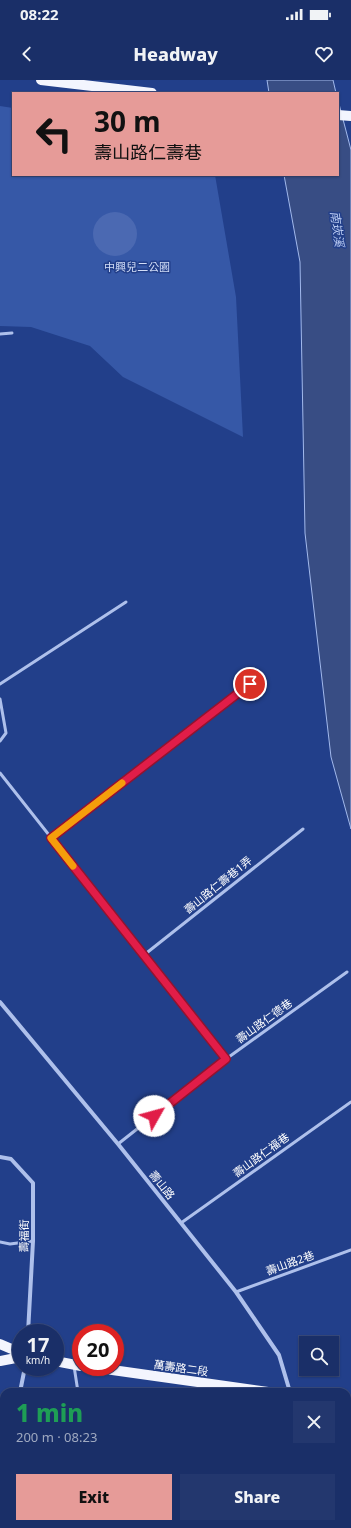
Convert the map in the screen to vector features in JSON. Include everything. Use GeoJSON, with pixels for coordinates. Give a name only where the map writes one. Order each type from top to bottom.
{"type":"FeatureCollection","features":[{"type":"Feature","properties":{"kind":"main road"},"geometry":{"type":"LineString","coordinates":[[41,80],[143,92]]}},
{"type":"Feature","properties":{"kind":"main road"},"geometry":{"type":"LineString","coordinates":[[339,115],[351,116]]}},
{"type":"Feature","properties":{"kind":"main road"},"geometry":{"type":"LineString","coordinates":[[0,1344],[12,1349]]}},
{"type":"Feature","properties":{"kind":"main road"},"geometry":{"type":"LineString","coordinates":[[0,1361],[12,1359]]}},
{"type":"Feature","properties":{"kind":"main road","name":"萬壽路二段"},"geometry":{"type":"LineString","coordinates":[[124,1372],[240,1388]]}},
{"type":"Feature","properties":{"kind":"street","name":"壽山路"},"geometry":{"type":"LineString","coordinates":[[0,1002],[118,1144],[236,1292],[279,1354],[289,1388]]}},
{"type":"Feature","properties":{"kind":"street","name":"壽福街"},"geometry":{"type":"LineString","coordinates":[[0,1157],[11,1159],[33,1183],[33,1241],[28,1324]]}},
{"type":"Feature","properties":{"kind":"street"},"geometry":{"type":"LineString","coordinates":[[21,1388],[23,1376]]}},
{"type":"Feature","properties":{"kind":"lane"},"geometry":{"type":"LineString","coordinates":[[0,334],[12,334]]}},
{"type":"Feature","properties":{"kind":"lane"},"geometry":{"type":"LineString","coordinates":[[0,684],[126,602]]}},
{"type":"Feature","properties":{"kind":"lane"},"geometry":{"type":"LineString","coordinates":[[51,838],[262,674]]}},
{"type":"Feature","properties":{"kind":"lane"},"geometry":{"type":"LineString","coordinates":[[0,699],[6,733],[0,741]]}},
{"type":"Feature","properties":{"kind":"lane"},"geometry":{"type":"LineString","coordinates":[[0,773],[226,1059]]}},
{"type":"Feature","properties":{"kind":"lane","name":"壽山路仁壽巷1弄"},"geometry":{"type":"LineString","coordinates":[[144,955],[303,829]]}},
{"type":"Feature","properties":{"kind":"lane","name":"壽山路仁德巷"},"geometry":{"type":"LineString","coordinates":[[118,1144],[226,1059],[347,972]]}},
{"type":"Feature","properties":{"kind":"lane","name":"壽山路仁福巷"},"geometry":{"type":"LineString","coordinates":[[181,1223],[351,1102]]}},
{"type":"Feature","properties":{"kind":"lane"},"geometry":{"type":"LineString","coordinates":[[0,1242],[10,1244],[33,1241]]}},
{"type":"Feature","properties":{"kind":"lane","name":"壽山路2巷"},"geometry":{"type":"LineString","coordinates":[[236,1292],[351,1250]]}},
{"type":"Feature","properties":{"kind":"lane"},"geometry":{"type":"LineString","coordinates":[[77,1376],[78,1388]]}},
{"type":"Feature","properties":{"kind":"green space","name":"中興兒二公園"},"geometry":{"type":"Polygon","coordinates":[[[0,106],[12,108],[12,176],[215,176],[236,297],[243,437],[123,377],[90,346],[31,327],[0,326],[0,106]]]}},
{"type":"Feature","properties":{"kind":"water"},"geometry":{"type":"Polygon","coordinates":[[[267,80],[333,80],[336,92],[269,92],[267,80]]]}},
{"type":"Feature","properties":{"kind":"water","name":"南崁溪"},"geometry":{"type":"Polygon","coordinates":[[[339,104],[351,150],[351,829],[331,757],[305,533],[300,262],[284,176],[339,176],[339,104]]]}},
{"type":"Feature","properties":{"kind":"building"},"geometry":{"type":"Polygon","coordinates":[[[111,212],[119,212],[124,213],[131,218],[136,225],[136,243],[131,250],[124,255],[111,256],[103,253],[96,246],[93,238],[93,230],[96,222],[103,215],[111,212]]]}},
{"type":"Feature","properties":{"kind":"slow traffic"},"geometry":{"type":"LineString","coordinates":[[73,866],[51,838],[122,783]]}},
{"type":"Feature","properties":{"kind":"route"},"geometry":{"type":"LineString","coordinates":[[154,1116],[226,1059],[51,838],[250,684]]}}]}
